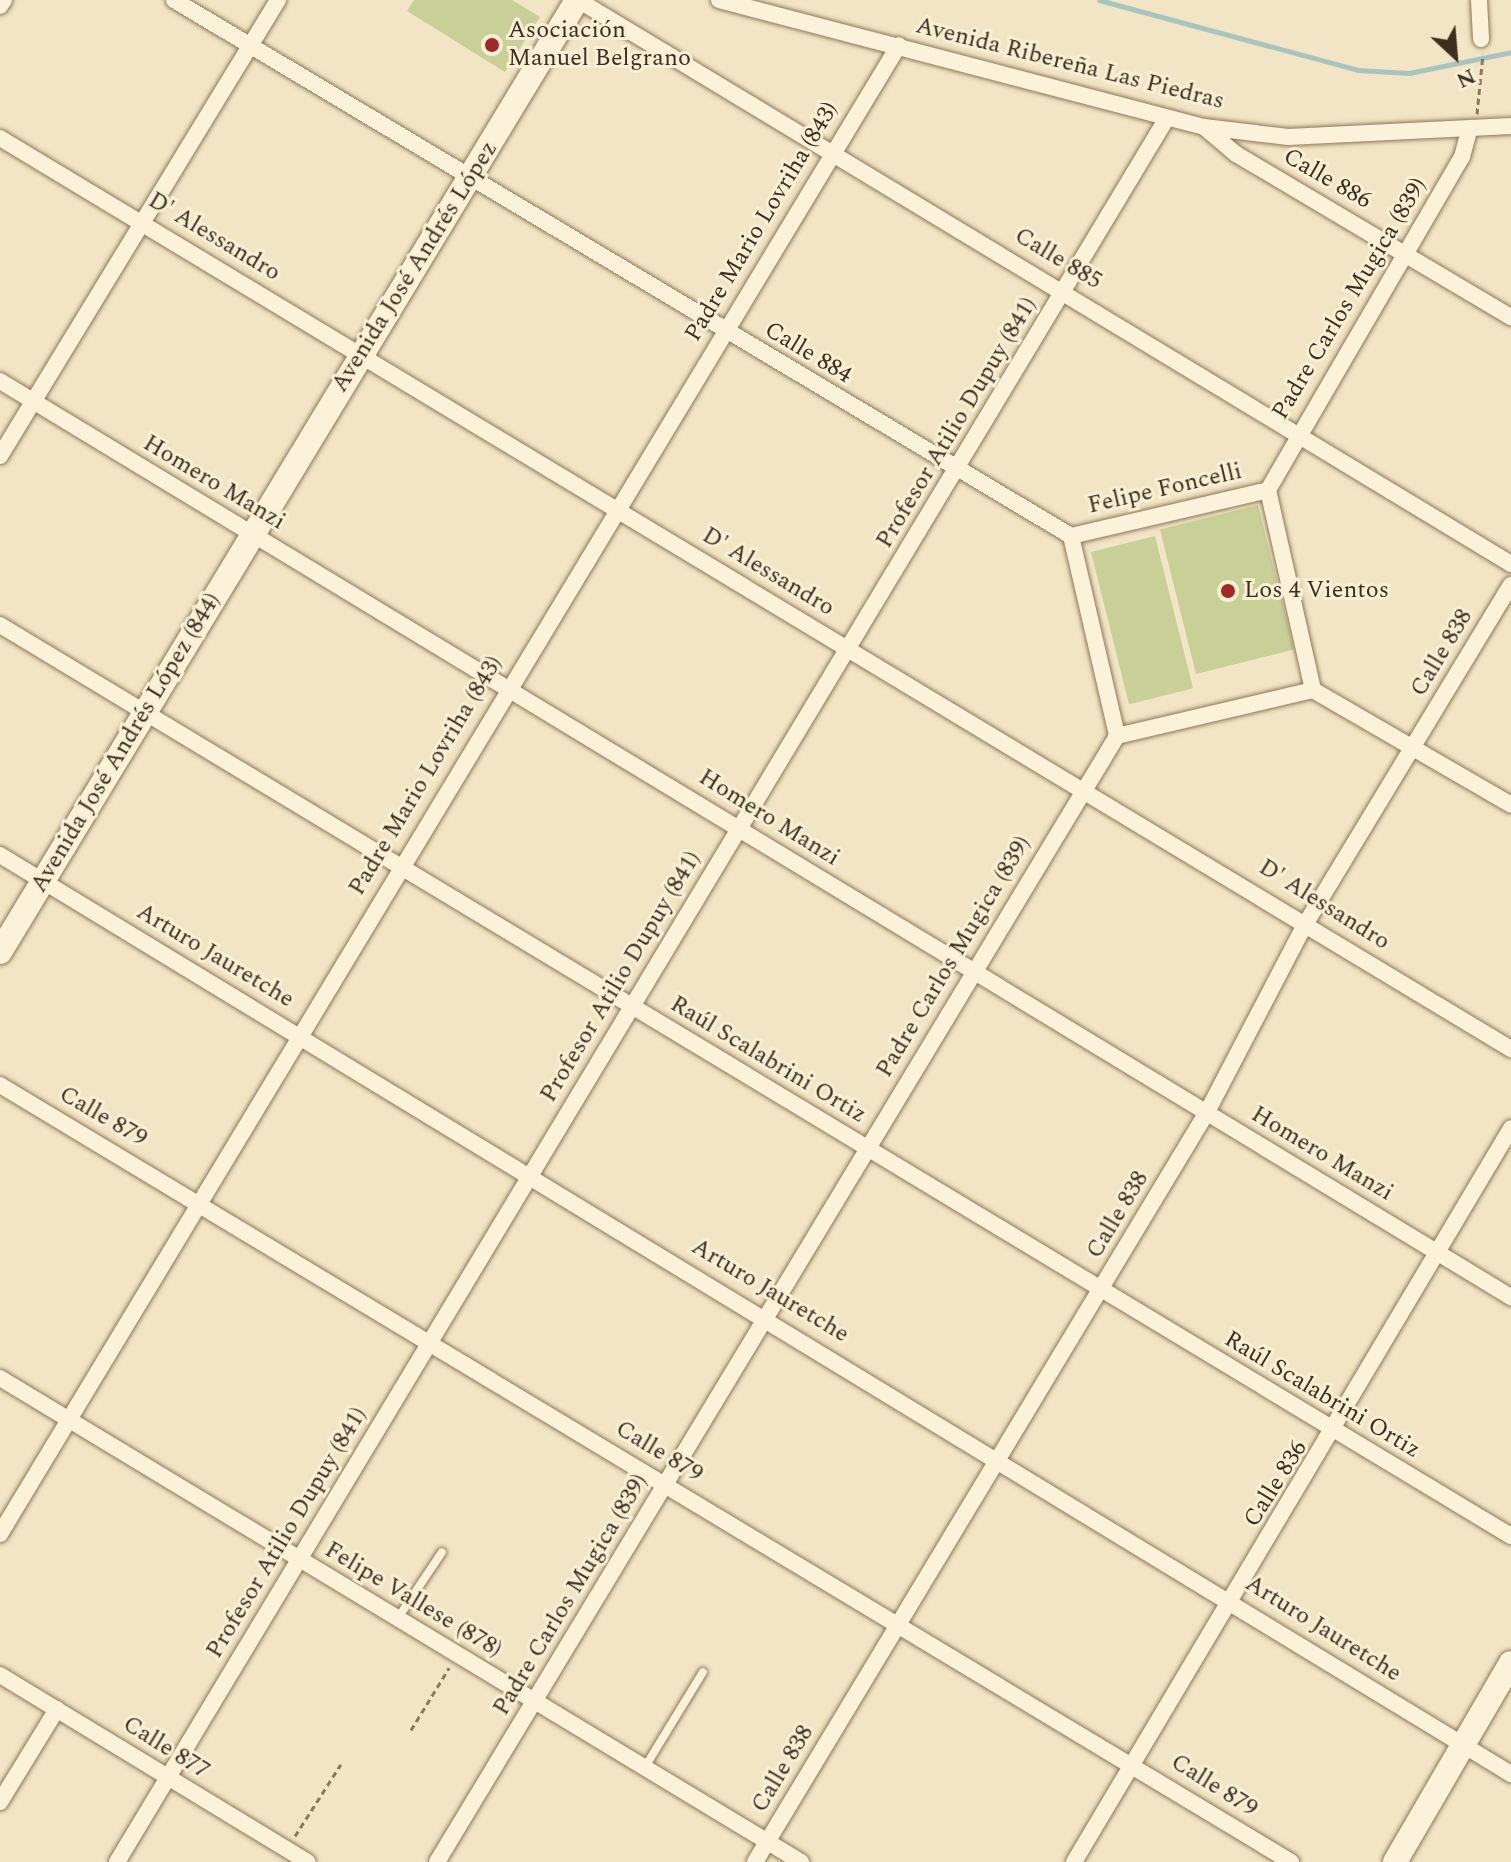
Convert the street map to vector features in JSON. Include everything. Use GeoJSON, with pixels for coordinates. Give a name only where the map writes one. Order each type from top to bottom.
{"type":"FeatureCollection","features":[{"type":"Feature","properties":{"kind":"main road","name":"Avenida José Andrés López"},"geometry":{"type":"LineString","coordinates":[[252,534],[577,0]]}},
{"type":"Feature","properties":{"kind":"main road","name":"Avenida José Andrés López (844)"},"geometry":{"type":"LineString","coordinates":[[0,952],[252,534]]}},
{"type":"Feature","properties":{"kind":"main road"},"geometry":{"type":"LineString","coordinates":[[1395,1862],[1511,1663]]}},
{"type":"Feature","properties":{"kind":"street"},"geometry":{"type":"LineString","coordinates":[[0,6],[4,0]]}},
{"type":"Feature","properties":{"kind":"street","name":"Calle 884"},"geometry":{"type":"LineString","coordinates":[[174,0],[955,470],[1071,536]]}},
{"type":"Feature","properties":{"kind":"street"},"geometry":{"type":"LineString","coordinates":[[0,456],[278,0]]}},
{"type":"Feature","properties":{"kind":"street","name":"Calle 885"},"geometry":{"type":"LineString","coordinates":[[577,0],[1299,429],[1511,564]]}},
{"type":"Feature","properties":{"kind":"street","name":"Avenida Ribereña Las Piedras"},"geometry":{"type":"LineString","coordinates":[[719,0],[1204,127],[1288,137],[1511,126]]}},
{"type":"Feature","properties":{"kind":"street"},"geometry":{"type":"LineString","coordinates":[[1479,0],[1481,39]]}},
{"type":"Feature","properties":{"kind":"street","name":"Padre Mario Lovriha (843)"},"geometry":{"type":"LineString","coordinates":[[0,1534],[507,686],[899,45]]}},
{"type":"Feature","properties":{"kind":"street","name":"Profesor Atilio Dupuy (841)"},"geometry":{"type":"LineString","coordinates":[[117,1862],[529,1175],[850,650],[955,470],[1066,292],[1167,118]]}},
{"type":"Feature","properties":{"kind":"street","name":"Calle 886"},"geometry":{"type":"LineString","coordinates":[[1204,127],[1236,154],[1511,317]]}},
{"type":"Feature","properties":{"kind":"street","name":"Padre Carlos Mugica (839)"},"geometry":{"type":"LineString","coordinates":[[1268,490],[1299,429],[1462,157],[1473,130]]}},
{"type":"Feature","properties":{"kind":"street","name":"D' Alessandro"},"geometry":{"type":"LineString","coordinates":[[0,138],[362,353],[850,650],[1085,786],[1511,1049]]}},
{"type":"Feature","properties":{"kind":"street","name":"Homero Manzi"},"geometry":{"type":"LineString","coordinates":[[0,381],[1511,1297]]}},
{"type":"Feature","properties":{"kind":"street","name":"Felipe Foncelli"},"geometry":{"type":"LineString","coordinates":[[1071,536],[1268,490],[1313,690]]}},
{"type":"Feature","properties":{"kind":"street"},"geometry":{"type":"LineString","coordinates":[[1071,536],[1117,736],[1313,690],[1511,805]]}},
{"type":"Feature","properties":{"kind":"street","name":"Calle 838"},"geometry":{"type":"LineString","coordinates":[[755,1862],[1207,1112],[1306,923],[1511,585]]}},
{"type":"Feature","properties":{"kind":"street","name":"Raúl Scalabrini Ortiz"},"geometry":{"type":"LineString","coordinates":[[0,625],[1511,1536]]}},
{"type":"Feature","properties":{"kind":"street","name":"Padre Carlos Mugica (839)"},"geometry":{"type":"LineString","coordinates":[[437,1862],[1117,736]]}},
{"type":"Feature","properties":{"kind":"street","name":"Arturo Jauretche"},"geometry":{"type":"LineString","coordinates":[[0,855],[766,1316],[1511,1774]]}},
{"type":"Feature","properties":{"kind":"street","name":"Calle 879"},"geometry":{"type":"LineString","coordinates":[[0,1085],[431,1340],[1291,1862]]}},
{"type":"Feature","properties":{"kind":"street","name":"Calle 836"},"geometry":{"type":"LineString","coordinates":[[1074,1862],[1336,1432],[1511,1128]]}},
{"type":"Feature","properties":{"kind":"street","name":"Felipe Vallese (878)"},"geometry":{"type":"LineString","coordinates":[[0,1378],[801,1862]]}},
{"type":"Feature","properties":{"kind":"street","name":"Calle 877"},"geometry":{"type":"LineString","coordinates":[[0,1675],[308,1862]]}},
{"type":"Feature","properties":{"kind":"street"},"geometry":{"type":"LineString","coordinates":[[0,1802],[57,1709]]}},
{"type":"Feature","properties":{"kind":"lane"},"geometry":{"type":"LineString","coordinates":[[398,1618],[442,1552]]}},
{"type":"Feature","properties":{"kind":"lane"},"geometry":{"type":"LineString","coordinates":[[644,1767],[703,1672]]}},
{"type":"Feature","properties":{"kind":"path"},"geometry":{"type":"LineString","coordinates":[[1473,130],[1475,86],[1485,76],[1481,39]]}},
{"type":"Feature","properties":{"kind":"path"},"geometry":{"type":"LineString","coordinates":[[411,1730],[458,1655]]}},
{"type":"Feature","properties":{"kind":"path"},"geometry":{"type":"LineString","coordinates":[[286,1850],[341,1764]]}},
{"type":"Feature","properties":{"kind":"green space","name":"Asociación Manuel Belgrano"},"geometry":{"type":"Polygon","coordinates":[[[414,0],[512,0],[540,17],[505,72],[407,11],[414,0]]]}},
{"type":"Feature","properties":{"kind":"green space","name":"Los 4 Vientos"},"geometry":{"type":"Polygon","coordinates":[[[1258,505],[1294,650],[1196,674],[1160,529],[1258,505]]]}},
{"type":"Feature","properties":{"kind":"green space"},"geometry":{"type":"Polygon","coordinates":[[[1155,536],[1193,688],[1129,704],[1091,552],[1155,536]]]}},
{"type":"Feature","properties":{"kind":"waterway"},"geometry":{"type":"LineString","coordinates":[[1099,0],[1358,70],[1409,73],[1511,52]]}},
{"type":"Feature","properties":{"kind":"place","name":"Asociación Manuel Belgrano"},"geometry":{"type":"Point","coordinates":[492,45]}},
{"type":"Feature","properties":{"kind":"place","name":"Los 4 Vientos"},"geometry":{"type":"Point","coordinates":[1228,591]}}]}
